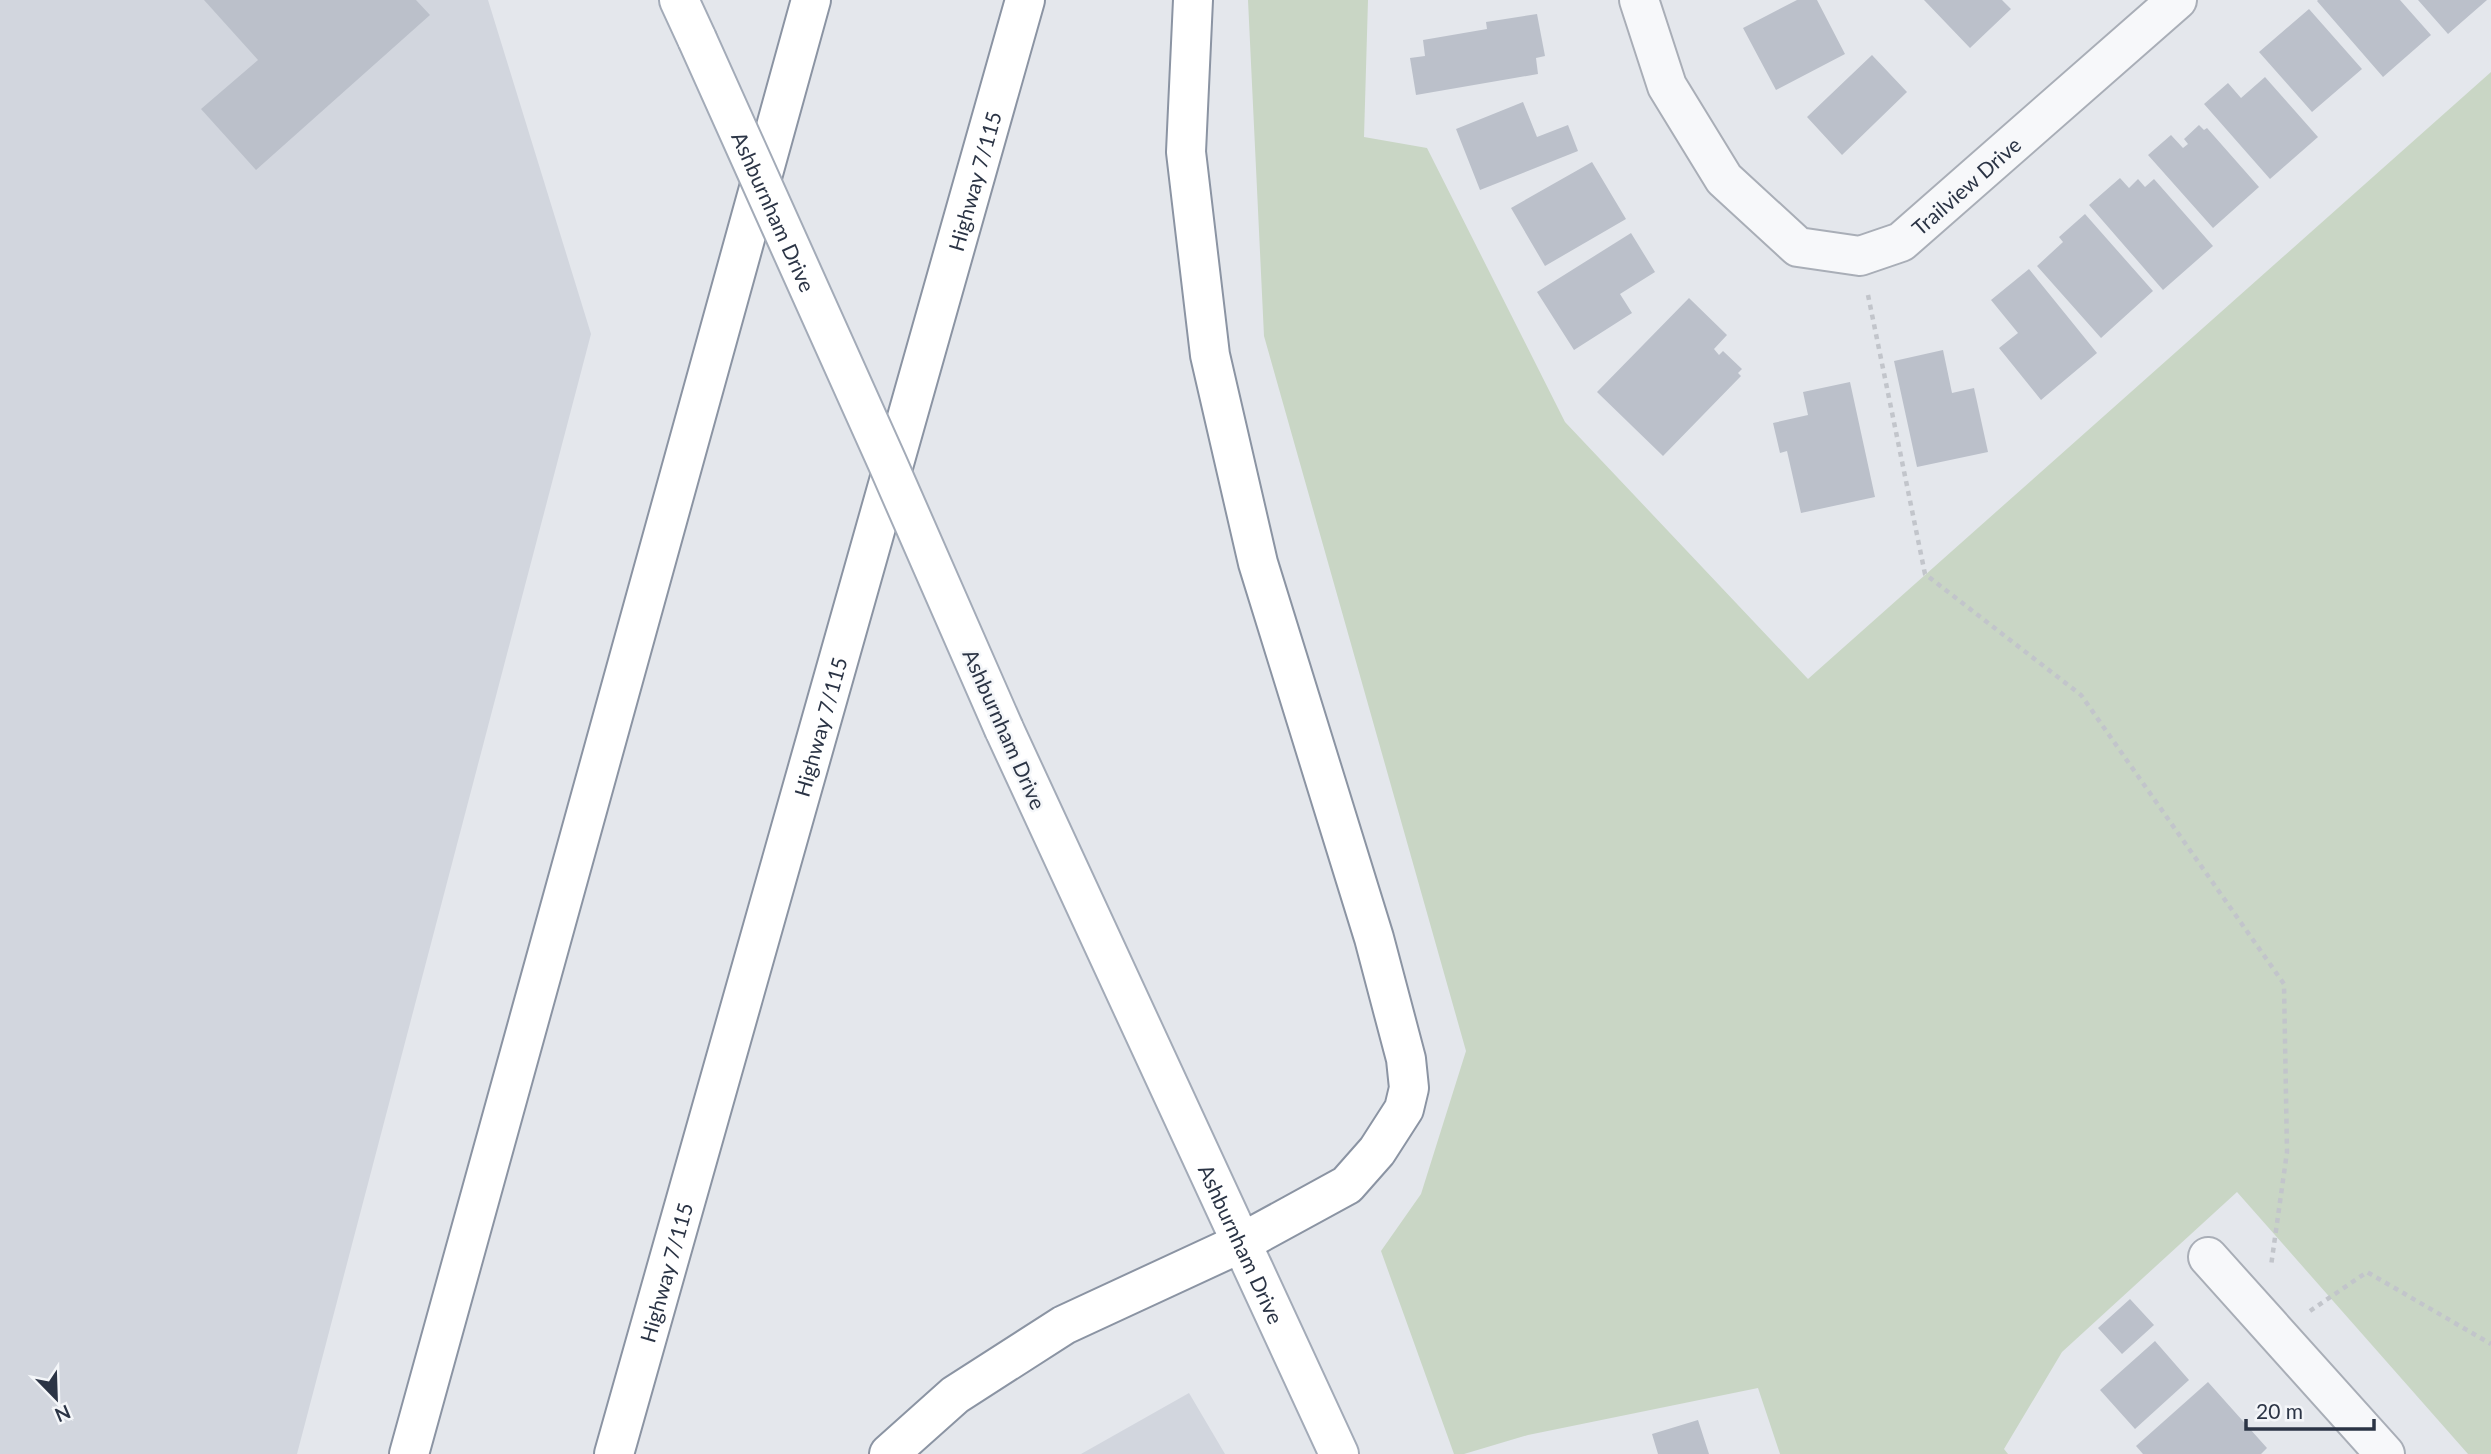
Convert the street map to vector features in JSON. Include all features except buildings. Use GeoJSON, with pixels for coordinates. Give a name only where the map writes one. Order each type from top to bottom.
{"type":"FeatureCollection","features":[{"type":"Feature","properties":{"kind":"main road","name":"Ashburnham Drive"},"geometry":{"type":"LineString","coordinates":[[679,0],[1004,729],[1339,1454]]}},
{"type":"Feature","properties":{"kind":"main road"},"geometry":{"type":"LineString","coordinates":[[409,1454],[811,0]]}},
{"type":"Feature","properties":{"kind":"main road","name":"Highway 7/115"},"geometry":{"type":"LineString","coordinates":[[614,1454],[1025,0]]}},
{"type":"Feature","properties":{"kind":"main road"},"geometry":{"type":"LineString","coordinates":[[888,1454],[955,1395],[1064,1325],[1241,1243],[1347,1185],[1377,1151],[1404,1109],[1409,1088],[1406,1059],[1374,938],[1258,563],[1210,355],[1186,152],[1193,0]]}},
{"type":"Feature","properties":{"kind":"street","name":"Trailview Drive"},"geometry":{"type":"LineString","coordinates":[[1639,0],[1667,86],[1724,179],[1798,247],[1860,256],[1901,242],[2177,0]]}},
{"type":"Feature","properties":{"kind":"street"},"geometry":{"type":"LineString","coordinates":[[2208,1257],[2385,1454]]}},
{"type":"Feature","properties":{"kind":"path"},"geometry":{"type":"LineString","coordinates":[[1860,256],[1926,574],[2081,695],[2284,984],[2287,1152],[2270,1326]]}},
{"type":"Feature","properties":{"kind":"path"},"geometry":{"type":"LineString","coordinates":[[2270,1326],[2367,1272],[2491,1344]]}},
{"type":"Feature","properties":{"kind":"shaded area"},"geometry":{"type":"Polygon","coordinates":[[[0,0],[488,0],[591,334],[297,1454],[0,1454],[0,0]]]}},
{"type":"Feature","properties":{"kind":"shaded area"},"geometry":{"type":"Polygon","coordinates":[[[1189,1393],[1225,1454],[1081,1454],[1189,1393]]]}},
{"type":"Feature","properties":{"kind":"green space"},"geometry":{"type":"Polygon","coordinates":[[[1248,0],[1368,0],[1364,137],[1427,148],[1565,422],[1808,679],[2491,72],[2491,1454],[2468,1454],[2237,1192],[2062,1352],[2004,1449],[2008,1454],[1780,1454],[1758,1388],[1528,1435],[1464,1454],[1454,1454],[1381,1251],[1421,1194],[1466,1051],[1264,336],[1248,0]]]}}]}
